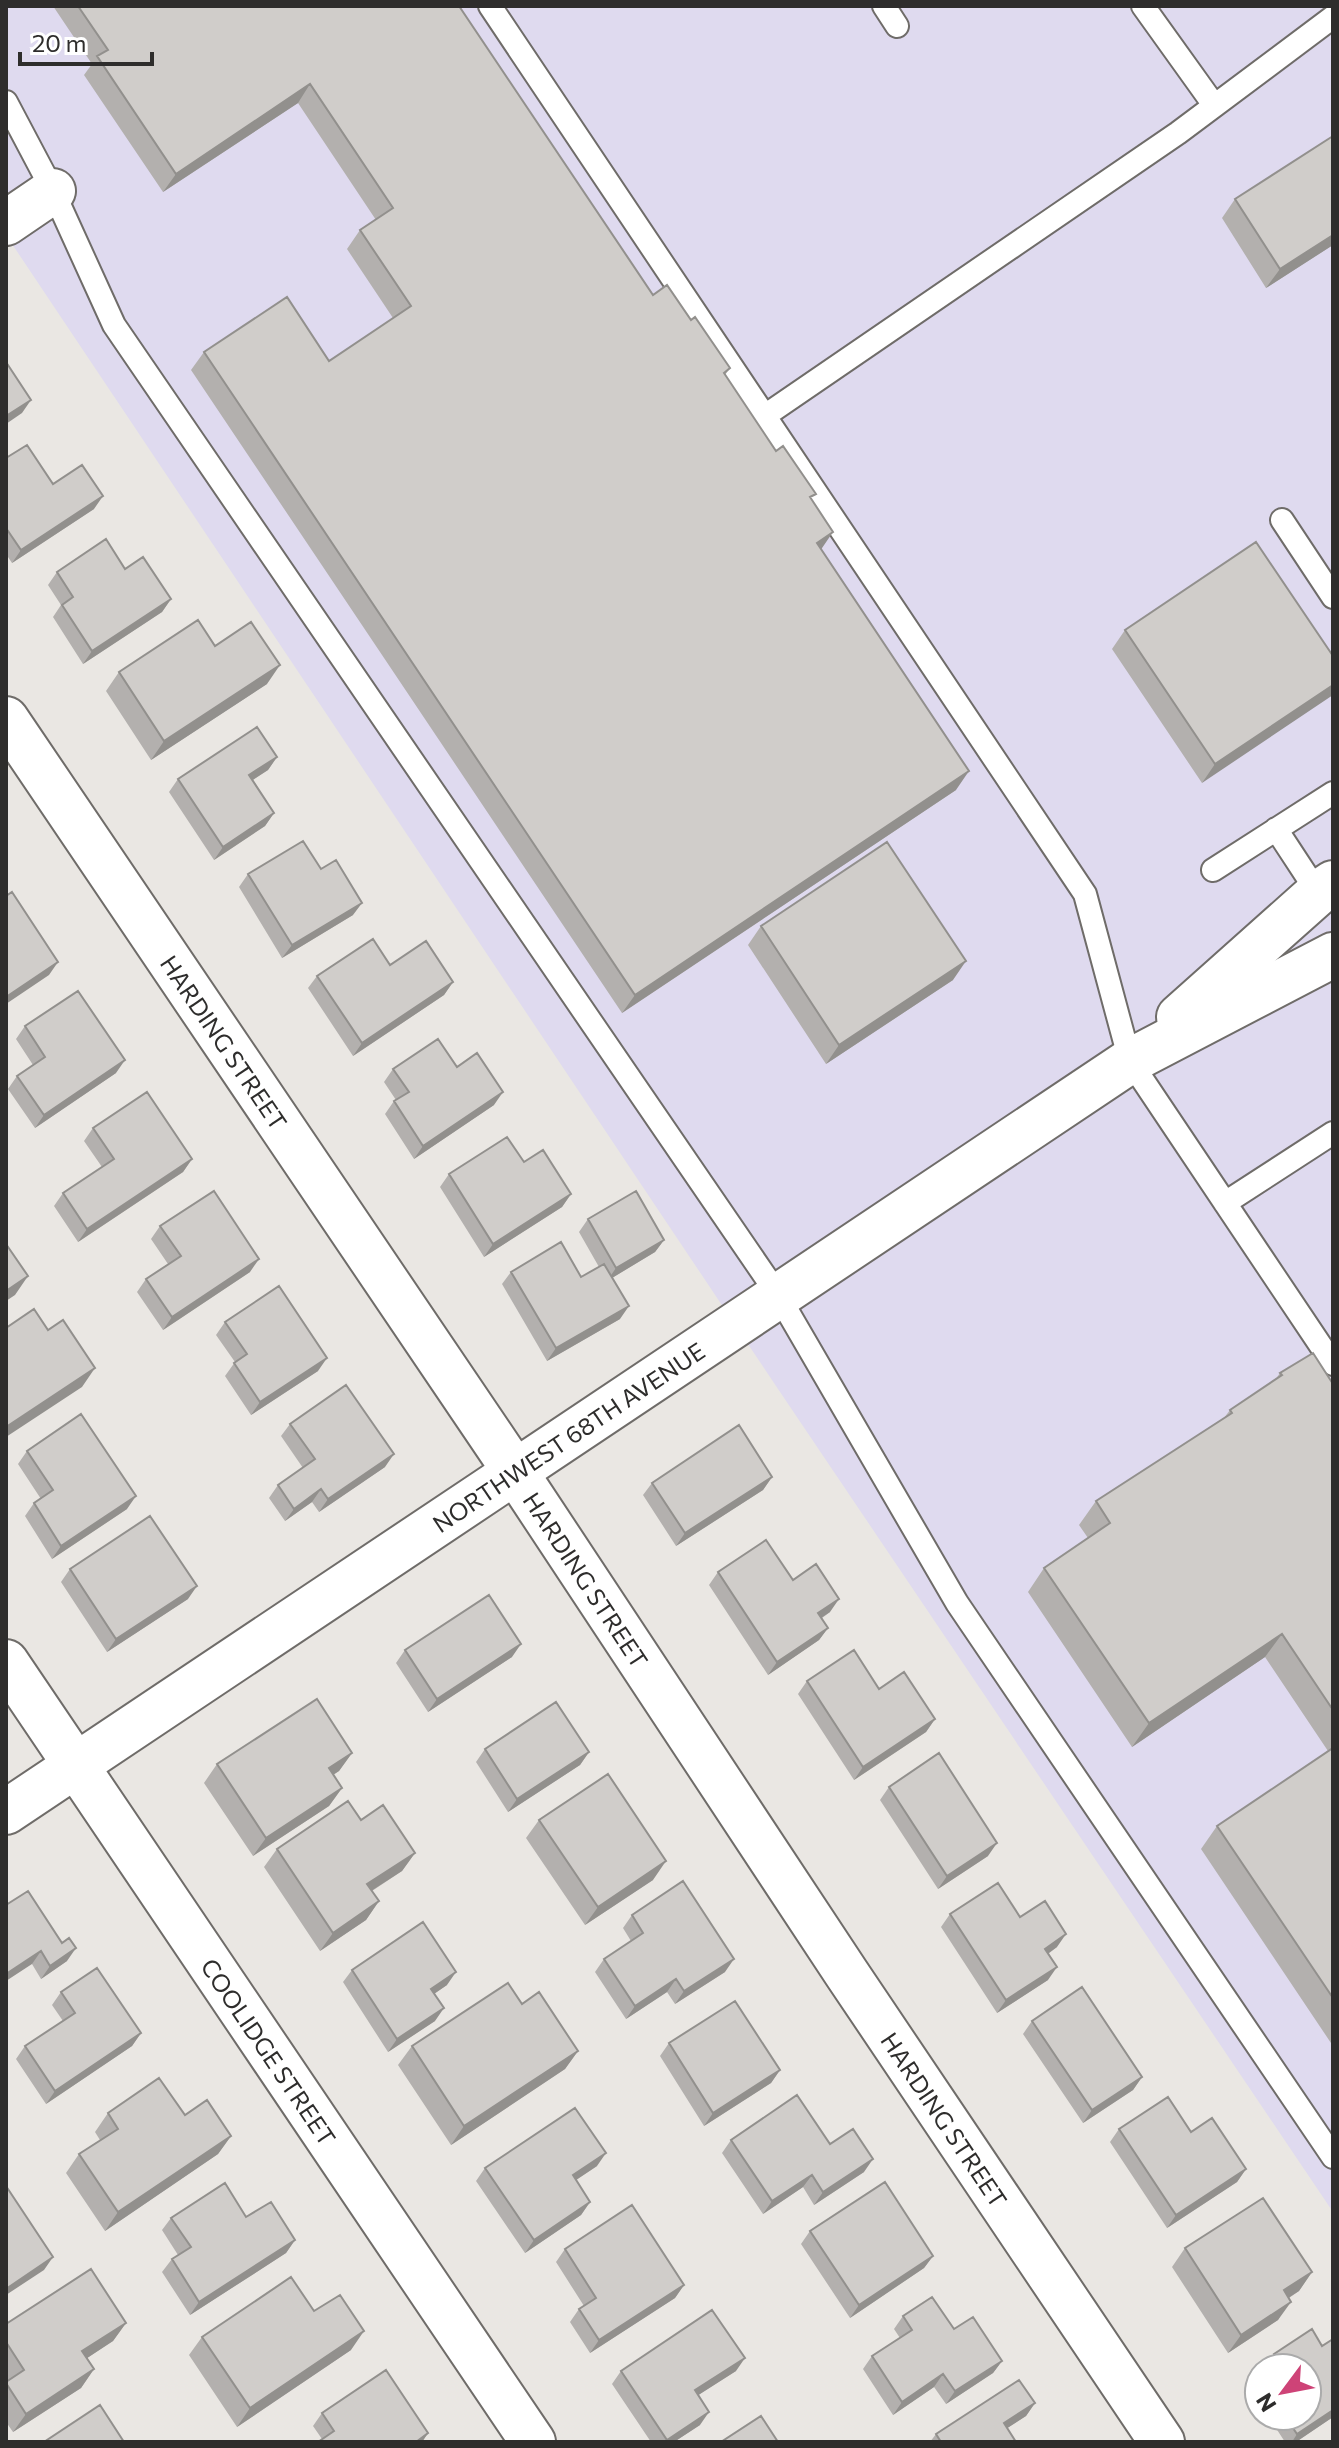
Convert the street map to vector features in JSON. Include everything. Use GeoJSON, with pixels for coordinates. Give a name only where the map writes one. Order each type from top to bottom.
{"type":"FeatureCollection","features":[{"type":"Feature","properties":{"kind":"street"},"geometry":{"type":"LineString","coordinates":[[6,223],[53,191]]}},
{"type":"Feature","properties":{"kind":"street","name":"HARDING STREET"},"geometry":{"type":"LineString","coordinates":[[6,719],[514,1470],[855,1987],[1162,2442]]}},
{"type":"Feature","properties":{"kind":"street","name":"NORTHWEST 68TH AVENUE"},"geometry":{"type":"LineString","coordinates":[[1130,1061],[1326,888]]}},
{"type":"Feature","properties":{"kind":"street","name":"NORTHWEST 68TH AVENUE"},"geometry":{"type":"LineString","coordinates":[[6,1812],[1130,1061],[1333,955]]}},
{"type":"Feature","properties":{"kind":"street","name":"COOLIDGE STREET"},"geometry":{"type":"LineString","coordinates":[[6,1662],[533,2442]]}},
{"type":"Feature","properties":{"kind":"lane"},"geometry":{"type":"LineString","coordinates":[[490,6],[1085,894],[1130,1061],[1333,1364]]}},
{"type":"Feature","properties":{"kind":"lane"},"geometry":{"type":"LineString","coordinates":[[884,6],[897,26]]}},
{"type":"Feature","properties":{"kind":"lane"},"geometry":{"type":"LineString","coordinates":[[1143,6],[1214,105]]}},
{"type":"Feature","properties":{"kind":"lane"},"geometry":{"type":"LineString","coordinates":[[766,415],[1178,133],[1333,17]]}},
{"type":"Feature","properties":{"kind":"lane"},"geometry":{"type":"LineString","coordinates":[[6,102],[53,191],[114,325],[778,1295],[957,1603],[1333,2157]]}},
{"type":"Feature","properties":{"kind":"lane"},"geometry":{"type":"LineString","coordinates":[[1282,520],[1333,597]]}},
{"type":"Feature","properties":{"kind":"lane"},"geometry":{"type":"LineString","coordinates":[[1213,870],[1333,793]]}},
{"type":"Feature","properties":{"kind":"lane"},"geometry":{"type":"LineString","coordinates":[[1276,829],[1326,888]]}},
{"type":"Feature","properties":{"kind":"lane"},"geometry":{"type":"LineString","coordinates":[[1225,1203],[1327,1137]]}},
{"type":"Feature","properties":{"kind":"shaded area"},"geometry":{"type":"Polygon","coordinates":[[[6,6],[1333,6],[1333,2212],[6,235],[6,6]]]}},
{"type":"Feature","properties":{"kind":"building"},"geometry":{"type":"Polygon","coordinates":[[[78,6],[459,6],[653,295],[667,285],[691,320],[695,317],[730,368],[724,373],[776,451],[783,446],[816,494],[810,497],[833,532],[817,543],[969,771],[635,995],[204,352],[287,297],[329,361],[411,306],[360,230],[393,208],[310,84],[176,174],[97,56],[108,50],[78,6]]]}},
{"type":"Feature","properties":{"kind":"building"},"geometry":{"type":"Polygon","coordinates":[[[1333,136],[1333,235],[1280,269],[1235,199],[1333,136]]]}},
{"type":"Feature","properties":{"kind":"building"},"geometry":{"type":"Polygon","coordinates":[[[6,362],[31,400],[6,416],[6,362]]]}},
{"type":"Feature","properties":{"kind":"building"},"geometry":{"type":"Polygon","coordinates":[[[27,445],[53,484],[82,465],[103,496],[21,550],[6,528],[6,458],[27,445]]]}},
{"type":"Feature","properties":{"kind":"building"},"geometry":{"type":"Polygon","coordinates":[[[106,539],[125,569],[143,557],[171,599],[92,651],[62,605],[73,597],[57,572],[106,539]]]}},
{"type":"Feature","properties":{"kind":"building"},"geometry":{"type":"Polygon","coordinates":[[[1256,542],[1333,656],[1333,685],[1215,764],[1125,630],[1256,542]]]}},
{"type":"Feature","properties":{"kind":"building"},"geometry":{"type":"Polygon","coordinates":[[[198,620],[215,646],[251,622],[280,665],[164,741],[119,672],[198,620]]]}},
{"type":"Feature","properties":{"kind":"building"},"geometry":{"type":"Polygon","coordinates":[[[257,727],[277,757],[249,775],[274,813],[223,847],[178,779],[257,727]]]}},
{"type":"Feature","properties":{"kind":"building"},"geometry":{"type":"Polygon","coordinates":[[[303,841],[321,869],[336,860],[362,903],[292,945],[248,874],[303,841]]]}},
{"type":"Feature","properties":{"kind":"building"},"geometry":{"type":"Polygon","coordinates":[[[887,842],[966,961],[839,1045],[761,926],[887,842]]]}},
{"type":"Feature","properties":{"kind":"building"},"geometry":{"type":"Polygon","coordinates":[[[12,892],[58,962],[6,997],[6,896],[12,892]]]}},
{"type":"Feature","properties":{"kind":"building"},"geometry":{"type":"Polygon","coordinates":[[[373,939],[390,965],[426,941],[453,982],[362,1043],[317,976],[373,939]]]}},
{"type":"Feature","properties":{"kind":"building"},"geometry":{"type":"Polygon","coordinates":[[[78,991],[125,1060],[44,1115],[17,1076],[45,1057],[25,1026],[78,991]]]}},
{"type":"Feature","properties":{"kind":"building"},"geometry":{"type":"Polygon","coordinates":[[[438,1039],[457,1067],[477,1053],[503,1092],[423,1146],[394,1101],[409,1092],[393,1069],[438,1039]]]}},
{"type":"Feature","properties":{"kind":"building"},"geometry":{"type":"Polygon","coordinates":[[[147,1092],[192,1159],[87,1229],[63,1193],[114,1159],[93,1128],[147,1092]]]}},
{"type":"Feature","properties":{"kind":"building"},"geometry":{"type":"Polygon","coordinates":[[[507,1137],[524,1162],[543,1150],[571,1194],[493,1244],[449,1174],[507,1137]]]}},
{"type":"Feature","properties":{"kind":"building"},"geometry":{"type":"Polygon","coordinates":[[[214,1191],[259,1259],[172,1317],[146,1279],[181,1256],[160,1226],[214,1191]]]}},
{"type":"Feature","properties":{"kind":"building"},"geometry":{"type":"Polygon","coordinates":[[[636,1191],[664,1240],[616,1268],[588,1219],[636,1191]]]}},
{"type":"Feature","properties":{"kind":"building"},"geometry":{"type":"Polygon","coordinates":[[[561,1242],[581,1277],[604,1264],[629,1306],[556,1348],[511,1272],[561,1242]]]}},
{"type":"Feature","properties":{"kind":"building"},"geometry":{"type":"Polygon","coordinates":[[[6,1244],[28,1276],[6,1291],[6,1244]]]}},
{"type":"Feature","properties":{"kind":"building"},"geometry":{"type":"Polygon","coordinates":[[[279,1286],[327,1358],[260,1402],[234,1363],[247,1354],[225,1322],[279,1286]]]}},
{"type":"Feature","properties":{"kind":"building"},"geometry":{"type":"Polygon","coordinates":[[[34,1309],[48,1330],[63,1320],[95,1368],[6,1427],[6,1328],[34,1309]]]}},
{"type":"Feature","properties":{"kind":"building"},"geometry":{"type":"Polygon","coordinates":[[[1313,1353],[1333,1384],[1333,1710],[1282,1634],[1149,1723],[1044,1568],[1110,1523],[1096,1501],[1232,1413],[1230,1410],[1313,1353]]]}},
{"type":"Feature","properties":{"kind":"building"},"geometry":{"type":"Polygon","coordinates":[[[346,1385],[394,1454],[328,1499],[321,1489],[294,1509],[278,1485],[315,1459],[290,1424],[346,1385]]]}},
{"type":"Feature","properties":{"kind":"building"},"geometry":{"type":"Polygon","coordinates":[[[81,1414],[136,1496],[61,1546],[34,1503],[53,1490],[27,1451],[81,1414]]]}},
{"type":"Feature","properties":{"kind":"building"},"geometry":{"type":"Polygon","coordinates":[[[739,1425],[772,1477],[685,1533],[652,1483],[739,1425]]]}},
{"type":"Feature","properties":{"kind":"building"},"geometry":{"type":"Polygon","coordinates":[[[150,1516],[197,1586],[116,1639],[70,1569],[150,1516]]]}},
{"type":"Feature","properties":{"kind":"building"},"geometry":{"type":"Polygon","coordinates":[[[766,1540],[793,1580],[816,1564],[839,1599],[818,1613],[828,1628],[777,1662],[718,1572],[766,1540]]]}},
{"type":"Feature","properties":{"kind":"building"},"geometry":{"type":"Polygon","coordinates":[[[489,1595],[521,1644],[437,1699],[405,1650],[489,1595]]]}},
{"type":"Feature","properties":{"kind":"building"},"geometry":{"type":"Polygon","coordinates":[[[854,1650],[879,1689],[904,1672],[935,1719],[863,1767],[807,1681],[854,1650]]]}},
{"type":"Feature","properties":{"kind":"building"},"geometry":{"type":"Polygon","coordinates":[[[317,1699],[352,1753],[329,1768],[342,1788],[266,1838],[217,1764],[317,1699]]]}},
{"type":"Feature","properties":{"kind":"building"},"geometry":{"type":"Polygon","coordinates":[[[556,1702],[589,1752],[517,1799],[485,1749],[556,1702]]]}},
{"type":"Feature","properties":{"kind":"building"},"geometry":{"type":"Polygon","coordinates":[[[1333,1748],[1333,1998],[1217,1826],[1333,1748]]]}},
{"type":"Feature","properties":{"kind":"building"},"geometry":{"type":"Polygon","coordinates":[[[939,1753],[997,1843],[947,1876],[889,1787],[939,1753]]]}},
{"type":"Feature","properties":{"kind":"building"},"geometry":{"type":"Polygon","coordinates":[[[608,1774],[666,1861],[598,1907],[539,1820],[608,1774]]]}},
{"type":"Feature","properties":{"kind":"building"},"geometry":{"type":"Polygon","coordinates":[[[348,1801],[361,1820],[383,1805],[415,1853],[367,1884],[379,1901],[333,1933],[277,1849],[348,1801]]]}},
{"type":"Feature","properties":{"kind":"building"},"geometry":{"type":"Polygon","coordinates":[[[683,1881],[734,1959],[684,1991],[676,1979],[635,2006],[604,1959],[643,1933],[632,1915],[683,1881]]]}},
{"type":"Feature","properties":{"kind":"building"},"geometry":{"type":"Polygon","coordinates":[[[998,1883],[1020,1917],[1045,1901],[1066,1934],[1045,1949],[1057,1967],[1006,2000],[950,1914],[998,1883]]]}},
{"type":"Feature","properties":{"kind":"building"},"geometry":{"type":"Polygon","coordinates":[[[28,1891],[62,1943],[69,1938],[76,1948],[50,1966],[41,1951],[6,1974],[6,1905],[28,1891]]]}},
{"type":"Feature","properties":{"kind":"building"},"geometry":{"type":"Polygon","coordinates":[[[423,1922],[456,1972],[431,1989],[444,2008],[397,2039],[352,1970],[423,1922]]]}},
{"type":"Feature","properties":{"kind":"building"},"geometry":{"type":"Polygon","coordinates":[[[97,1968],[141,2033],[55,2091],[25,2046],[75,2013],[61,1992],[97,1968]]]}},
{"type":"Feature","properties":{"kind":"building"},"geometry":{"type":"Polygon","coordinates":[[[508,1983],[522,2004],[539,1992],[578,2051],[464,2126],[412,2046],[508,1983]]]}},
{"type":"Feature","properties":{"kind":"building"},"geometry":{"type":"Polygon","coordinates":[[[1082,1987],[1142,2077],[1092,2110],[1032,2021],[1082,1987]]]}},
{"type":"Feature","properties":{"kind":"building"},"geometry":{"type":"Polygon","coordinates":[[[735,2001],[780,2070],[713,2113],[669,2043],[735,2001]]]}},
{"type":"Feature","properties":{"kind":"building"},"geometry":{"type":"Polygon","coordinates":[[[159,2078],[185,2115],[207,2100],[231,2136],[118,2212],[79,2154],[118,2129],[108,2113],[159,2078]]]}},
{"type":"Feature","properties":{"kind":"building"},"geometry":{"type":"Polygon","coordinates":[[[797,2095],[830,2144],[853,2129],[873,2159],[823,2192],[812,2175],[772,2201],[731,2140],[797,2095]]]}},
{"type":"Feature","properties":{"kind":"building"},"geometry":{"type":"Polygon","coordinates":[[[1168,2097],[1191,2132],[1212,2118],[1246,2169],[1176,2215],[1119,2129],[1168,2097]]]}},
{"type":"Feature","properties":{"kind":"building"},"geometry":{"type":"Polygon","coordinates":[[[575,2108],[606,2153],[573,2175],[590,2202],[534,2240],[485,2168],[575,2108]]]}},
{"type":"Feature","properties":{"kind":"building"},"geometry":{"type":"Polygon","coordinates":[[[885,2182],[933,2256],[859,2305],[810,2231],[885,2182]]]}},
{"type":"Feature","properties":{"kind":"building"},"geometry":{"type":"Polygon","coordinates":[[[225,2183],[246,2217],[271,2202],[295,2240],[199,2302],[172,2259],[191,2247],[171,2218],[225,2183]]]}},
{"type":"Feature","properties":{"kind":"building"},"geometry":{"type":"Polygon","coordinates":[[[6,2186],[53,2257],[6,2289],[6,2186]]]}},
{"type":"Feature","properties":{"kind":"building"},"geometry":{"type":"Polygon","coordinates":[[[1263,2198],[1312,2272],[1284,2290],[1291,2302],[1241,2335],[1185,2248],[1263,2198]]]}},
{"type":"Feature","properties":{"kind":"building"},"geometry":{"type":"Polygon","coordinates":[[[632,2205],[684,2285],[599,2340],[579,2309],[596,2298],[565,2249],[632,2205]]]}},
{"type":"Feature","properties":{"kind":"building"},"geometry":{"type":"Polygon","coordinates":[[[91,2269],[126,2323],[82,2351],[94,2369],[26,2414],[6,2383],[24,2370],[6,2342],[6,2324],[91,2269]]]}},
{"type":"Feature","properties":{"kind":"building"},"geometry":{"type":"Polygon","coordinates":[[[291,2277],[314,2311],[340,2295],[364,2331],[250,2408],[202,2337],[291,2277]]]}},
{"type":"Feature","properties":{"kind":"building"},"geometry":{"type":"Polygon","coordinates":[[[932,2297],[954,2329],[973,2317],[1002,2361],[955,2391],[943,2374],[902,2402],[872,2356],[912,2330],[903,2316],[932,2297]]]}},
{"type":"Feature","properties":{"kind":"building"},"geometry":{"type":"Polygon","coordinates":[[[712,2310],[745,2358],[695,2390],[709,2412],[667,2440],[621,2371],[712,2310]]]}},
{"type":"Feature","properties":{"kind":"building"},"geometry":{"type":"Polygon","coordinates":[[[1312,2329],[1322,2346],[1333,2339],[1333,2410],[1323,2417],[1323,2352],[1277,2352],[1312,2329]]]}},
{"type":"Feature","properties":{"kind":"building"},"geometry":{"type":"Polygon","coordinates":[[[386,2370],[428,2433],[416,2442],[318,2442],[334,2431],[322,2413],[386,2370]]]}},
{"type":"Feature","properties":{"kind":"building"},"geometry":{"type":"Polygon","coordinates":[[[1019,2380],[1035,2403],[1004,2423],[1016,2442],[941,2442],[936,2434],[1019,2380]]]}},
{"type":"Feature","properties":{"kind":"building"},"geometry":{"type":"Polygon","coordinates":[[[100,2405],[124,2442],[44,2442],[100,2405]]]}},
{"type":"Feature","properties":{"kind":"building"},"geometry":{"type":"Polygon","coordinates":[[[761,2416],[778,2442],[721,2442],[761,2416]]]}}]}
